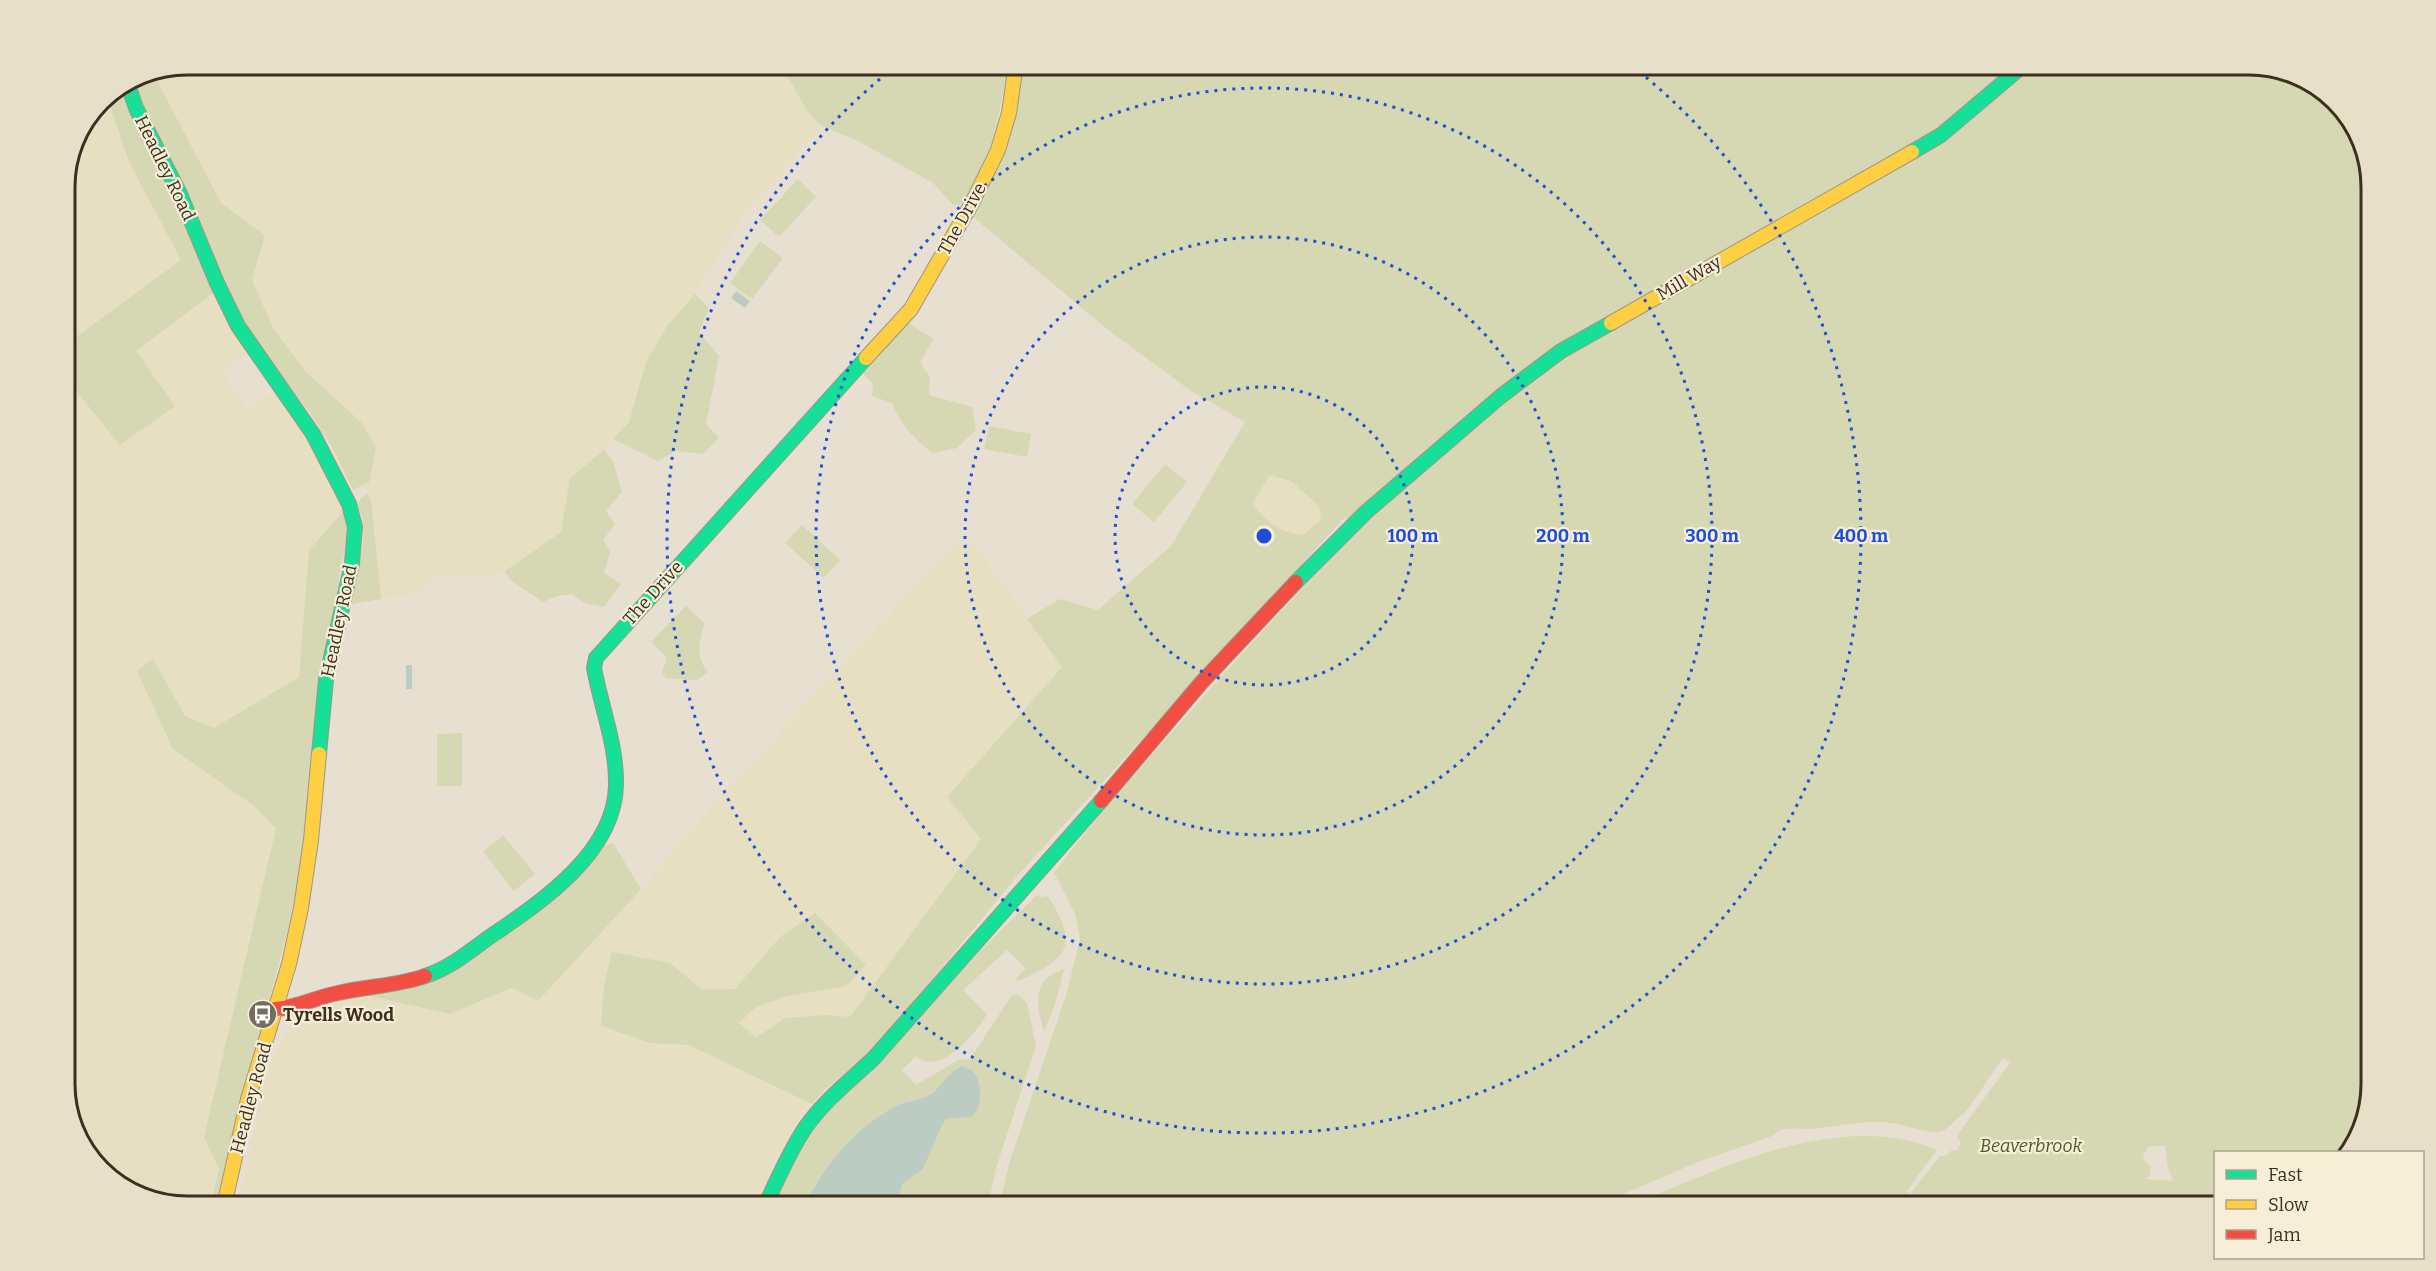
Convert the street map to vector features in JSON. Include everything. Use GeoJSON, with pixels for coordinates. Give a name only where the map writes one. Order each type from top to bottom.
{"type":"FeatureCollection","features":[{"type":"Feature","properties":{"kind":"street","name":"The Drive"},"geometry":{"type":"LineString","coordinates":[[275,1009],[290,1010],[327,995],[405,981],[436,972],[526,913],[569,877],[595,845],[610,818],[616,795],[614,763],[594,668],[597,658],[911,309],[972,204],[998,150],[1009,113],[1014,75]]}},
{"type":"Feature","properties":{"kind":"street","name":"Mill Way"},"geometry":{"type":"LineString","coordinates":[[770,1196],[782,1169],[813,1118],[873,1059],[1038,874],[1201,683],[1312,564],[1366,512],[1501,396],[1561,351],[1941,135],[2012,75]]}},
{"type":"Feature","properties":{"kind":"street","name":"Headley Road"},"geometry":{"type":"LineString","coordinates":[[131,90],[136,108],[180,194],[216,283],[238,326],[313,434],[349,504],[355,527],[352,563],[326,680],[311,840],[302,908],[289,964],[248,1099],[227,1196]]}},
{"type":"Feature","properties":{"kind":"shaded area"},"geometry":{"type":"Polygon","coordinates":[[[180,75],[787,75],[808,112],[822,126],[743,216],[695,294],[667,326],[646,362],[629,422],[604,450],[570,478],[561,532],[505,571],[475,578],[438,576],[420,592],[381,599],[371,500],[363,485],[369,482],[361,422],[304,370],[273,329],[252,280],[265,235],[221,203],[156,80],[180,75]]]}},
{"type":"Feature","properties":{"kind":"shaded area"},"geometry":{"type":"Polygon","coordinates":[[[110,106],[129,162],[181,260],[75,338],[76,172],[87,138],[94,125],[110,106]]]}},
{"type":"Feature","properties":{"kind":"shaded area"},"geometry":{"type":"Polygon","coordinates":[[[736,291],[750,301],[745,308],[731,298],[736,291]]]}},
{"type":"Feature","properties":{"kind":"shaded area"},"geometry":{"type":"Polygon","coordinates":[[[212,294],[250,352],[222,373],[249,410],[277,390],[313,441],[345,503],[344,511],[309,550],[299,677],[214,728],[185,716],[153,659],[137,671],[253,805],[276,828],[204,1136],[219,1169],[213,1196],[165,1194],[138,1184],[113,1168],[94,1146],[87,1133],[77,1106],[75,1091],[75,389],[120,444],[135,351],[212,294]]]}},
{"type":"Feature","properties":{"kind":"shaded area"},"geometry":{"type":"Polygon","coordinates":[[[1270,475],[1291,481],[1319,507],[1321,520],[1303,535],[1287,533],[1267,521],[1252,504],[1270,475]]]}},
{"type":"Feature","properties":{"kind":"shaded area"},"geometry":{"type":"Polygon","coordinates":[[[973,542],[1062,667],[948,796],[981,839],[835,1038],[823,1091],[798,1119],[769,1172],[761,1196],[239,1196],[270,1063],[285,1034],[326,1006],[370,996],[450,1014],[512,987],[634,897],[730,786],[952,546],[973,542]]]}},
{"type":"Feature","properties":{"kind":"shaded area"},"geometry":{"type":"Polygon","coordinates":[[[406,665],[412,665],[412,689],[406,689],[406,665]]]}},
{"type":"Feature","properties":{"kind":"shaded area"},"geometry":{"type":"Polygon","coordinates":[[[962,1066],[977,1077],[980,1089],[978,1109],[971,1117],[946,1119],[923,1169],[902,1184],[899,1196],[809,1196],[831,1162],[867,1125],[896,1106],[931,1094],[953,1071],[962,1066]]]}},
{"type":"Feature","properties":{"kind":"green space"},"geometry":{"type":"Polygon","coordinates":[[[787,75],[1007,75],[993,141],[963,204],[953,205],[933,183],[858,141],[822,126],[808,112],[787,75]]]}},
{"type":"Feature","properties":{"kind":"green space","name":"Beaverbrook"},"geometry":{"type":"Polygon","coordinates":[[[1017,75],[2249,75],[2285,81],[2311,94],[2333,113],[2342,125],[2355,151],[2361,180],[2361,1084],[2355,1120],[2342,1146],[2338,1151],[2214,1151],[2214,1196],[1654,1196],[1702,1175],[1781,1148],[1821,1140],[1861,1136],[1900,1139],[1937,1150],[1906,1192],[1910,1194],[1940,1156],[1957,1150],[1961,1143],[1957,1139],[1958,1134],[2010,1063],[2003,1058],[1965,1113],[1940,1132],[1880,1122],[1784,1129],[1772,1136],[1698,1162],[1618,1196],[1002,1196],[1009,1164],[1067,992],[1080,939],[1075,913],[1054,873],[1119,792],[1208,691],[1359,531],[1345,517],[1018,875],[879,1044],[823,1091],[812,1104],[689,1045],[650,1043],[601,1026],[604,985],[612,952],[670,963],[702,990],[735,989],[780,937],[815,913],[866,965],[846,986],[786,996],[755,1008],[739,1023],[756,1038],[785,1018],[825,1015],[850,1017],[981,839],[947,797],[1062,667],[1027,619],[1060,599],[1098,610],[1171,546],[1245,422],[1191,391],[1107,329],[973,217],[999,165],[1017,75]],[[1270,475],[1252,504],[1274,526],[1287,532],[1303,535],[1321,520],[1319,506],[1291,481],[1270,475]],[[2149,1146],[2143,1155],[2144,1161],[2151,1166],[2150,1176],[2145,1179],[2173,1181],[2168,1168],[2165,1146],[2149,1146]]]}},
{"type":"Feature","properties":{"kind":"green space"},"geometry":{"type":"Polygon","coordinates":[[[156,80],[221,203],[265,235],[252,280],[273,328],[304,370],[361,422],[376,447],[369,482],[353,490],[331,445],[308,410],[279,376],[253,338],[225,284],[136,351],[175,406],[120,445],[75,389],[75,338],[181,260],[129,162],[110,106],[131,90],[156,80]]]}},
{"type":"Feature","properties":{"kind":"green space"},"geometry":{"type":"Polygon","coordinates":[[[798,179],[816,197],[779,237],[760,220],[798,179]]]}},
{"type":"Feature","properties":{"kind":"green space"},"geometry":{"type":"Polygon","coordinates":[[[760,241],[783,258],[752,299],[730,283],[760,241]]]}},
{"type":"Feature","properties":{"kind":"green space"},"geometry":{"type":"Polygon","coordinates":[[[695,294],[709,308],[699,332],[719,356],[706,424],[719,438],[703,454],[676,451],[658,461],[613,439],[629,422],[646,362],[667,326],[695,294]]]}},
{"type":"Feature","properties":{"kind":"green space"},"geometry":{"type":"Polygon","coordinates":[[[908,323],[934,339],[920,362],[930,377],[929,395],[972,407],[976,430],[957,448],[933,453],[904,425],[892,403],[872,396],[873,384],[863,374],[908,323]]]}},
{"type":"Feature","properties":{"kind":"green space"},"geometry":{"type":"Polygon","coordinates":[[[989,426],[1031,434],[1027,457],[984,449],[989,426]]]}},
{"type":"Feature","properties":{"kind":"green space"},"geometry":{"type":"Polygon","coordinates":[[[604,450],[613,461],[622,492],[606,511],[615,524],[603,540],[610,552],[604,573],[621,584],[604,607],[585,603],[572,594],[557,596],[543,602],[510,580],[505,571],[561,532],[570,478],[604,450]]]}},
{"type":"Feature","properties":{"kind":"green space"},"geometry":{"type":"Polygon","coordinates":[[[1165,464],[1187,482],[1154,522],[1132,504],[1165,464]]]}},
{"type":"Feature","properties":{"kind":"green space"},"geometry":{"type":"Polygon","coordinates":[[[368,494],[371,500],[381,599],[346,605],[358,568],[363,542],[363,529],[357,505],[361,498],[368,494]]]}},
{"type":"Feature","properties":{"kind":"green space"},"geometry":{"type":"Polygon","coordinates":[[[344,511],[350,527],[339,578],[307,828],[290,921],[243,1099],[220,1196],[213,1196],[219,1169],[204,1137],[276,828],[253,805],[173,749],[137,671],[153,659],[185,716],[214,728],[299,677],[309,550],[344,511]]]}},
{"type":"Feature","properties":{"kind":"green space"},"geometry":{"type":"Polygon","coordinates":[[[802,525],[840,560],[824,578],[785,543],[802,525]]]}},
{"type":"Feature","properties":{"kind":"green space"},"geometry":{"type":"Polygon","coordinates":[[[686,606],[703,622],[705,621],[700,641],[700,654],[708,672],[697,680],[666,678],[662,672],[667,658],[651,642],[686,606]]]}},
{"type":"Feature","properties":{"kind":"green space"},"geometry":{"type":"Polygon","coordinates":[[[462,733],[462,786],[437,786],[437,734],[462,733]]]}},
{"type":"Feature","properties":{"kind":"green space"},"geometry":{"type":"Polygon","coordinates":[[[503,835],[535,874],[514,891],[483,852],[503,835]]]}},
{"type":"Feature","properties":{"kind":"green space"},"geometry":{"type":"Polygon","coordinates":[[[613,843],[641,889],[538,1001],[512,988],[450,1014],[370,996],[381,989],[414,986],[560,894],[601,847],[613,843]]]}},
{"type":"Feature","properties":{"kind":"green space"},"geometry":{"type":"Polygon","coordinates":[[[1037,895],[1048,896],[1064,927],[1066,939],[1059,957],[1036,973],[1019,981],[1016,978],[1026,968],[1007,950],[963,990],[987,1014],[974,1032],[946,1057],[935,1061],[925,1061],[916,1056],[902,1070],[916,1085],[958,1060],[970,1059],[1012,995],[1018,994],[1027,1003],[1036,1046],[996,1168],[990,1196],[899,1196],[902,1184],[923,1169],[946,1119],[971,1117],[978,1092],[978,1080],[975,1074],[958,1067],[928,1095],[901,1104],[870,1123],[832,1160],[809,1196],[778,1196],[787,1173],[821,1115],[883,1059],[978,953],[1037,895]]]}},
{"type":"Feature","properties":{"kind":"green space"},"geometry":{"type":"Polygon","coordinates":[[[1064,969],[1055,1004],[1044,1032],[1038,1003],[1041,986],[1053,974],[1064,969]]]}},
{"type":"Feature","properties":{"kind":"traffic: fast"},"geometry":{"type":"LineString","coordinates":[[1912,152],[1941,135],[2012,75]]}},
{"type":"Feature","properties":{"kind":"traffic: fast"},"geometry":{"type":"LineString","coordinates":[[130,91],[136,108],[180,194],[217,283],[238,326],[313,434],[349,504],[355,527],[352,563],[326,680],[319,754]]}},
{"type":"Feature","properties":{"kind":"traffic: fast"},"geometry":{"type":"LineString","coordinates":[[1296,582],[1366,512],[1501,396],[1561,351],[1611,323]]}},
{"type":"Feature","properties":{"kind":"traffic: fast"},"geometry":{"type":"LineString","coordinates":[[425,976],[458,960],[529,909],[570,875],[588,855],[603,833],[612,810],[616,785],[614,756],[594,668],[596,658],[866,358]]}},
{"type":"Feature","properties":{"kind":"traffic: fast"},"geometry":{"type":"LineString","coordinates":[[770,1196],[794,1147],[812,1118],[873,1059],[1101,801]]}},
{"type":"Feature","properties":{"kind":"traffic: slow"},"geometry":{"type":"LineString","coordinates":[[866,358],[911,309],[972,203],[998,150],[1009,113],[1014,75]]}},
{"type":"Feature","properties":{"kind":"traffic: slow"},"geometry":{"type":"LineString","coordinates":[[1611,323],[1912,152]]}},
{"type":"Feature","properties":{"kind":"traffic: slow"},"geometry":{"type":"LineString","coordinates":[[226,1196],[248,1099],[289,964],[301,908],[311,840],[319,754]]}},
{"type":"Feature","properties":{"kind":"traffic: jam"},"geometry":{"type":"LineString","coordinates":[[1101,801],[1201,683],[1296,582]]}},
{"type":"Feature","properties":{"kind":"traffic: jam"},"geometry":{"type":"LineString","coordinates":[[275,1009],[291,1007],[338,993],[404,982],[425,976]]}},
{"type":"Feature","properties":{"kind":"place","name":"Tyrells Wood"},"geometry":{"type":"Point","coordinates":[262,1015]}}]}
